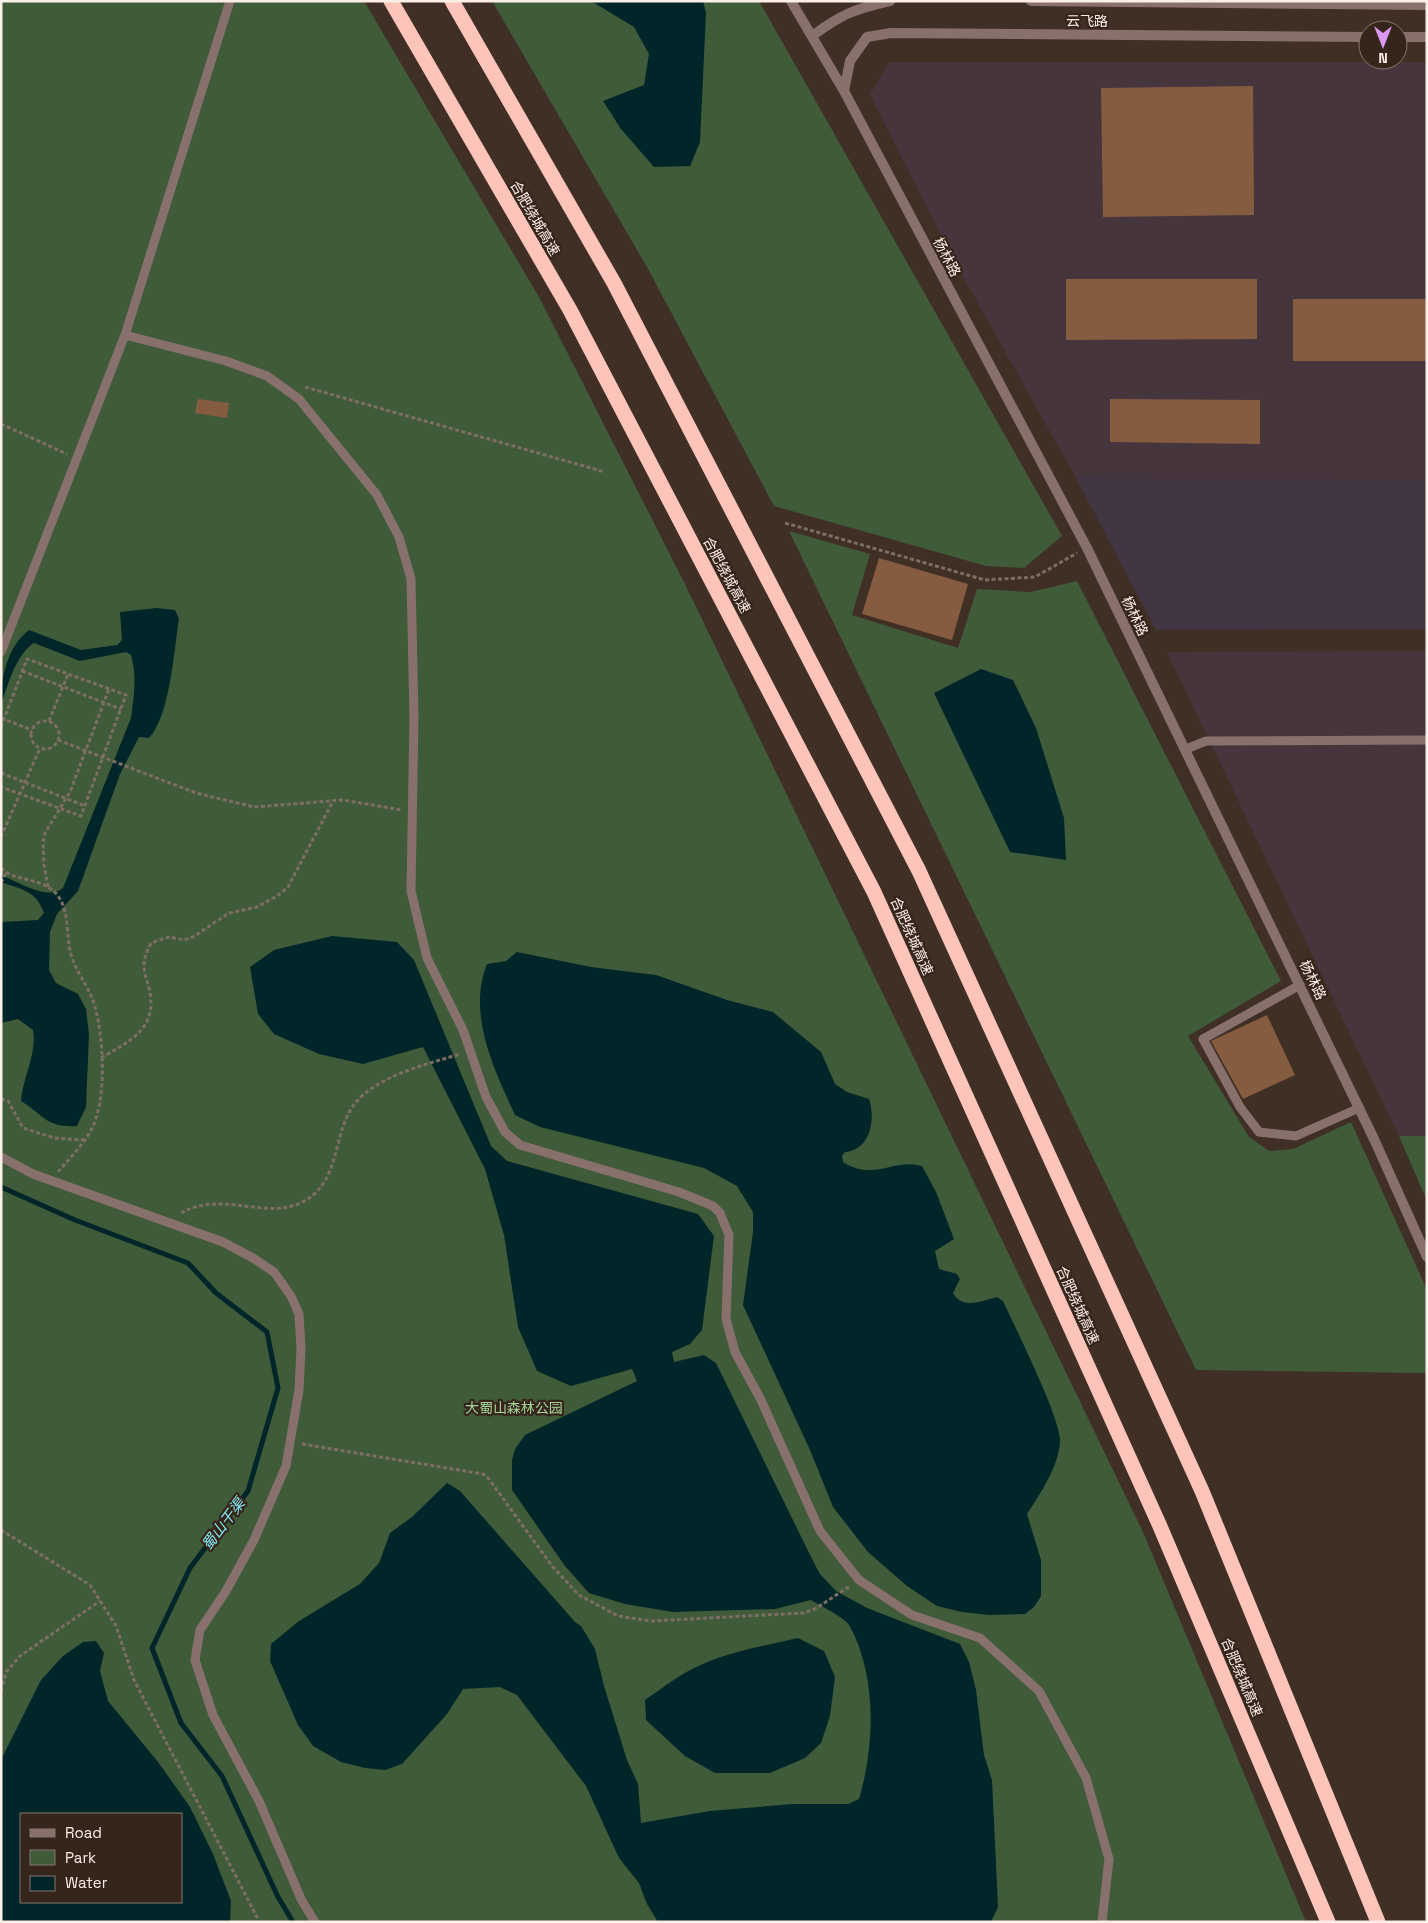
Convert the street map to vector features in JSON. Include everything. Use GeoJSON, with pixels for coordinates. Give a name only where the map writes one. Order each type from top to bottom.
{"type":"FeatureCollection","features":[{"type":"Feature","properties":{"kind":"highway","name":"合肥绕城高速"},"geometry":{"type":"LineString","coordinates":[[391,1],[570,310],[874,892],[1155,1515],[1328,1922]]}},
{"type":"Feature","properties":{"kind":"highway"},"geometry":{"type":"LineString","coordinates":[[452,1],[614,283],[919,871],[1202,1491],[1378,1922]]}},
{"type":"Feature","properties":{"kind":"street","name":"杨林路"},"geometry":{"type":"LineString","coordinates":[[791,1],[844,91],[1087,548],[1359,1108],[1427,1257]]}},
{"type":"Feature","properties":{"kind":"street"},"geometry":{"type":"LineString","coordinates":[[812,36],[833,20],[854,9],[890,1]]}},
{"type":"Feature","properties":{"kind":"street","name":"云飞路"},"geometry":{"type":"LineString","coordinates":[[1031,1],[1427,5]]}},
{"type":"Feature","properties":{"kind":"street","name":"云飞路"},"geometry":{"type":"LineString","coordinates":[[844,91],[850,61],[867,37],[891,33],[1358,37]]}},
{"type":"Feature","properties":{"kind":"street"},"geometry":{"type":"LineString","coordinates":[[1408,37],[1427,37]]}},
{"type":"Feature","properties":{"kind":"lane"},"geometry":{"type":"LineString","coordinates":[[1,652],[125,335],[230,1]]}},
{"type":"Feature","properties":{"kind":"lane"},"geometry":{"type":"LineString","coordinates":[[125,335],[226,361],[267,376],[299,399],[377,496],[399,537],[411,579],[414,717],[411,891],[427,958],[463,1030],[486,1097],[504,1132],[516,1143],[527,1148],[679,1192],[713,1206],[720,1213],[729,1235],[726,1318],[735,1352],[761,1400],[820,1531],[859,1580],[912,1615],[980,1638],[1039,1692],[1086,1778],[1109,1859],[1102,1922]]}},
{"type":"Feature","properties":{"kind":"lane"},"geometry":{"type":"LineString","coordinates":[[1186,749],[1206,741],[1427,740]]}},
{"type":"Feature","properties":{"kind":"lane"},"geometry":{"type":"LineString","coordinates":[[1300,985],[1203,1039],[1240,1107],[1259,1132],[1296,1136],[1359,1108]]}},
{"type":"Feature","properties":{"kind":"lane"},"geometry":{"type":"LineString","coordinates":[[1,1157],[52,1181],[223,1242],[274,1272],[292,1296],[299,1314],[301,1349],[299,1390],[286,1466],[254,1540],[226,1591],[200,1630],[195,1660],[213,1715],[259,1801],[302,1901],[315,1922]]}},
{"type":"Feature","properties":{"kind":"path"},"geometry":{"type":"LineString","coordinates":[[296,384],[605,472]]}},
{"type":"Feature","properties":{"kind":"path"},"geometry":{"type":"LineString","coordinates":[[1,424],[77,458]]}},
{"type":"Feature","properties":{"kind":"path"},"geometry":{"type":"LineString","coordinates":[[785,523],[985,580],[1035,576],[1087,548]]}},
{"type":"Feature","properties":{"kind":"path"},"geometry":{"type":"LineString","coordinates":[[1,727],[27,659],[126,696],[81,816],[1,787]]}},
{"type":"Feature","properties":{"kind":"path"},"geometry":{"type":"LineString","coordinates":[[22,670],[121,709]]}},
{"type":"Feature","properties":{"kind":"path"},"geometry":{"type":"LineString","coordinates":[[49,722],[68,674]]}},
{"type":"Feature","properties":{"kind":"path"},"geometry":{"type":"LineString","coordinates":[[48,887],[45,879],[43,842],[45,833],[67,799],[109,689]]}},
{"type":"Feature","properties":{"kind":"path"},"geometry":{"type":"LineString","coordinates":[[1,718],[32,730]]}},
{"type":"Feature","properties":{"kind":"path"},"geometry":{"type":"LineString","coordinates":[[40,722],[49,722],[57,727],[58,740],[51,747],[40,748],[32,740],[32,730],[40,722]]}},
{"type":"Feature","properties":{"kind":"path"},"geometry":{"type":"LineString","coordinates":[[58,740],[196,793],[254,807],[333,801],[374,803],[413,812]]}},
{"type":"Feature","properties":{"kind":"path"},"geometry":{"type":"LineString","coordinates":[[1,837],[40,748]]}},
{"type":"Feature","properties":{"kind":"path"},"geometry":{"type":"LineString","coordinates":[[1,773],[85,806]]}},
{"type":"Feature","properties":{"kind":"path"},"geometry":{"type":"LineString","coordinates":[[101,1058],[130,1041],[147,1024],[152,1009],[142,967],[144,955],[150,943],[169,938],[184,940],[193,938],[229,913],[258,907],[277,896],[288,887],[333,801]]}},
{"type":"Feature","properties":{"kind":"path"},"geometry":{"type":"LineString","coordinates":[[1,868],[6,873],[36,881],[48,887],[59,898],[67,923],[70,952],[95,1007],[101,1058],[102,1096],[91,1130],[52,1181]]}},
{"type":"Feature","properties":{"kind":"path"},"geometry":{"type":"LineString","coordinates":[[1,883],[6,873]]}},
{"type":"Feature","properties":{"kind":"path"},"geometry":{"type":"LineString","coordinates":[[165,1222],[191,1208],[211,1203],[257,1208],[288,1207],[306,1200],[322,1185],[334,1160],[346,1121],[357,1101],[378,1086],[407,1070],[470,1051]]}},
{"type":"Feature","properties":{"kind":"path"},"geometry":{"type":"LineString","coordinates":[[1,1100],[8,1102],[23,1128],[55,1138],[83,1140]]}},
{"type":"Feature","properties":{"kind":"path"},"geometry":{"type":"LineString","coordinates":[[291,1442],[484,1474],[490,1479],[552,1566],[579,1595],[618,1616],[651,1621],[803,1613],[824,1604],[859,1580]]}},
{"type":"Feature","properties":{"kind":"path"},"geometry":{"type":"LineString","coordinates":[[1,1530],[90,1585],[116,1626],[134,1680],[256,1917],[256,1922]]}},
{"type":"Feature","properties":{"kind":"path"},"geometry":{"type":"LineString","coordinates":[[1,1691],[6,1672],[20,1656],[100,1601]]}},
{"type":"Feature","properties":{"kind":"shaded area"},"geometry":{"type":"Polygon","coordinates":[[[889,62],[1358,62],[1358,70],[1408,70],[1408,62],[1427,62],[1427,480],[1076,478],[951,255],[870,95],[889,62]]]}},
{"type":"Feature","properties":{"kind":"shaded area"},"geometry":{"type":"Polygon","coordinates":[[[1076,478],[1427,480],[1427,629],[1156,630],[1076,478]]]}},
{"type":"Feature","properties":{"kind":"shaded area"},"geometry":{"type":"Polygon","coordinates":[[[1427,651],[1427,1136],[1399,1136],[1167,652],[1427,651]]]}},
{"type":"Feature","properties":{"kind":"green space","name":"大蜀山森林公园"},"geometry":{"type":"Polygon","coordinates":[[[1,1],[364,1],[539,297],[686,586],[1143,1532],[1306,1922],[1,1922],[1,1]]]}},
{"type":"Feature","properties":{"kind":"green space"},"geometry":{"type":"Polygon","coordinates":[[[492,1],[759,1],[1062,536],[1024,568],[986,566],[774,506],[647,267],[492,1]]]}},
{"type":"Feature","properties":{"kind":"green space"},"geometry":{"type":"Polygon","coordinates":[[[789,531],[870,554],[852,615],[958,648],[977,589],[1031,592],[1077,581],[1281,981],[1188,1036],[1249,1137],[1269,1151],[1293,1149],[1351,1122],[1427,1290],[1427,1373],[1196,1370],[789,531]]]}},
{"type":"Feature","properties":{"kind":"green space"},"geometry":{"type":"Polygon","coordinates":[[[1399,1136],[1427,1136],[1427,1201],[1399,1136]]]}},
{"type":"Feature","properties":{"kind":"water"},"geometry":{"type":"Polygon","coordinates":[[[591,1],[703,1],[706,13],[700,142],[690,166],[654,167],[621,129],[603,101],[644,85],[649,54],[634,27],[591,1]]]}},
{"type":"Feature","properties":{"kind":"water"},"geometry":{"type":"Polygon","coordinates":[[[157,608],[175,610],[179,619],[170,682],[162,714],[149,738],[139,737],[120,774],[78,891],[57,914],[50,932],[49,970],[56,983],[78,994],[86,1009],[89,1035],[86,1107],[77,1126],[58,1125],[46,1120],[21,1101],[33,1048],[33,1030],[18,1019],[1,1023],[1,922],[38,920],[44,913],[41,905],[32,895],[22,889],[1,882],[1,875],[24,886],[41,891],[57,891],[63,888],[131,718],[134,671],[131,655],[126,652],[80,661],[34,643],[22,654],[17,662],[1,704],[2,683],[10,654],[21,637],[29,630],[81,650],[117,645],[122,640],[120,612],[157,608]]]}},
{"type":"Feature","properties":{"kind":"water"},"geometry":{"type":"Polygon","coordinates":[[[981,669],[1013,680],[1036,728],[1064,818],[1066,860],[1010,852],[934,693],[981,669]]]}},
{"type":"Feature","properties":{"kind":"water"},"geometry":{"type":"Polygon","coordinates":[[[332,936],[397,942],[414,960],[491,1146],[507,1161],[698,1214],[714,1236],[702,1330],[690,1344],[672,1352],[674,1362],[704,1355],[716,1363],[813,1561],[820,1574],[836,1591],[867,1608],[960,1644],[969,1662],[976,1690],[984,1755],[992,1780],[998,1907],[991,1922],[658,1922],[647,1904],[639,1883],[619,1858],[586,1786],[517,1695],[500,1687],[463,1689],[447,1714],[402,1764],[385,1770],[365,1768],[341,1762],[313,1746],[298,1725],[270,1661],[271,1644],[299,1621],[360,1584],[379,1563],[390,1533],[412,1517],[447,1483],[460,1491],[575,1622],[581,1626],[595,1649],[604,1686],[627,1760],[638,1784],[641,1823],[710,1811],[793,1804],[848,1804],[859,1799],[868,1756],[870,1734],[869,1688],[865,1665],[849,1625],[843,1619],[811,1600],[775,1609],[673,1612],[625,1604],[589,1593],[565,1566],[512,1490],[512,1460],[515,1449],[525,1435],[637,1381],[632,1369],[571,1386],[537,1371],[518,1327],[504,1235],[485,1169],[423,1047],[363,1064],[319,1054],[274,1034],[258,1014],[250,967],[274,950],[332,936]]]}},
{"type":"Feature","properties":{"kind":"water"},"geometry":{"type":"Polygon","coordinates":[[[517,952],[591,967],[656,975],[727,1000],[773,1012],[821,1052],[835,1084],[847,1092],[869,1099],[872,1116],[869,1133],[860,1146],[845,1152],[842,1156],[843,1162],[854,1168],[865,1170],[911,1164],[922,1166],[936,1192],[954,1239],[935,1251],[939,1269],[957,1274],[960,1279],[953,1293],[962,1301],[973,1303],[997,1297],[1003,1301],[1046,1394],[1058,1430],[1059,1450],[1053,1470],[1027,1514],[1041,1560],[1041,1596],[1034,1607],[1025,1614],[989,1615],[962,1612],[937,1606],[907,1586],[868,1552],[833,1507],[810,1450],[743,1305],[753,1232],[753,1212],[737,1186],[704,1168],[540,1127],[515,1115],[499,1079],[486,1041],[480,1003],[482,983],[487,964],[506,961],[517,952]]]}},
{"type":"Feature","properties":{"kind":"water"},"geometry":{"type":"Polygon","coordinates":[[[798,1638],[824,1651],[835,1677],[830,1716],[821,1743],[805,1758],[770,1773],[715,1773],[685,1756],[646,1720],[645,1700],[687,1672],[706,1662],[732,1654],[798,1638]]]}},
{"type":"Feature","properties":{"kind":"water"},"geometry":{"type":"Polygon","coordinates":[[[96,1641],[104,1653],[100,1671],[108,1701],[158,1762],[190,1807],[213,1854],[231,1901],[230,1922],[1,1922],[1,1760],[41,1680],[63,1656],[83,1642],[96,1641]]]}},
{"type":"Feature","properties":{"kind":"building"},"geometry":{"type":"Polygon","coordinates":[[[1253,86],[1254,215],[1103,217],[1101,88],[1253,86]]]}},
{"type":"Feature","properties":{"kind":"building"},"geometry":{"type":"Polygon","coordinates":[[[1066,279],[1257,279],[1257,339],[1066,340],[1066,279]]]}},
{"type":"Feature","properties":{"kind":"building"},"geometry":{"type":"Polygon","coordinates":[[[1293,299],[1427,299],[1427,361],[1293,361],[1293,299]]]}},
{"type":"Feature","properties":{"kind":"building"},"geometry":{"type":"Polygon","coordinates":[[[198,399],[229,403],[227,418],[195,413],[198,399]]]}},
{"type":"Feature","properties":{"kind":"building"},"geometry":{"type":"Polygon","coordinates":[[[1110,399],[1260,400],[1260,444],[1110,442],[1110,399]]]}},
{"type":"Feature","properties":{"kind":"building"},"geometry":{"type":"Polygon","coordinates":[[[879,558],[968,584],[952,640],[862,614],[879,558]]]}},
{"type":"Feature","properties":{"kind":"building"},"geometry":{"type":"Polygon","coordinates":[[[1267,1015],[1295,1075],[1243,1099],[1211,1041],[1267,1015]]]}},
{"type":"Feature","properties":{"kind":"waterway","name":"蜀山干渠"},"geometry":{"type":"LineString","coordinates":[[1,1187],[75,1220],[188,1263],[216,1293],[267,1332],[278,1388],[248,1491],[190,1568],[152,1648],[181,1723],[222,1776],[278,1897],[293,1922]]}}]}
